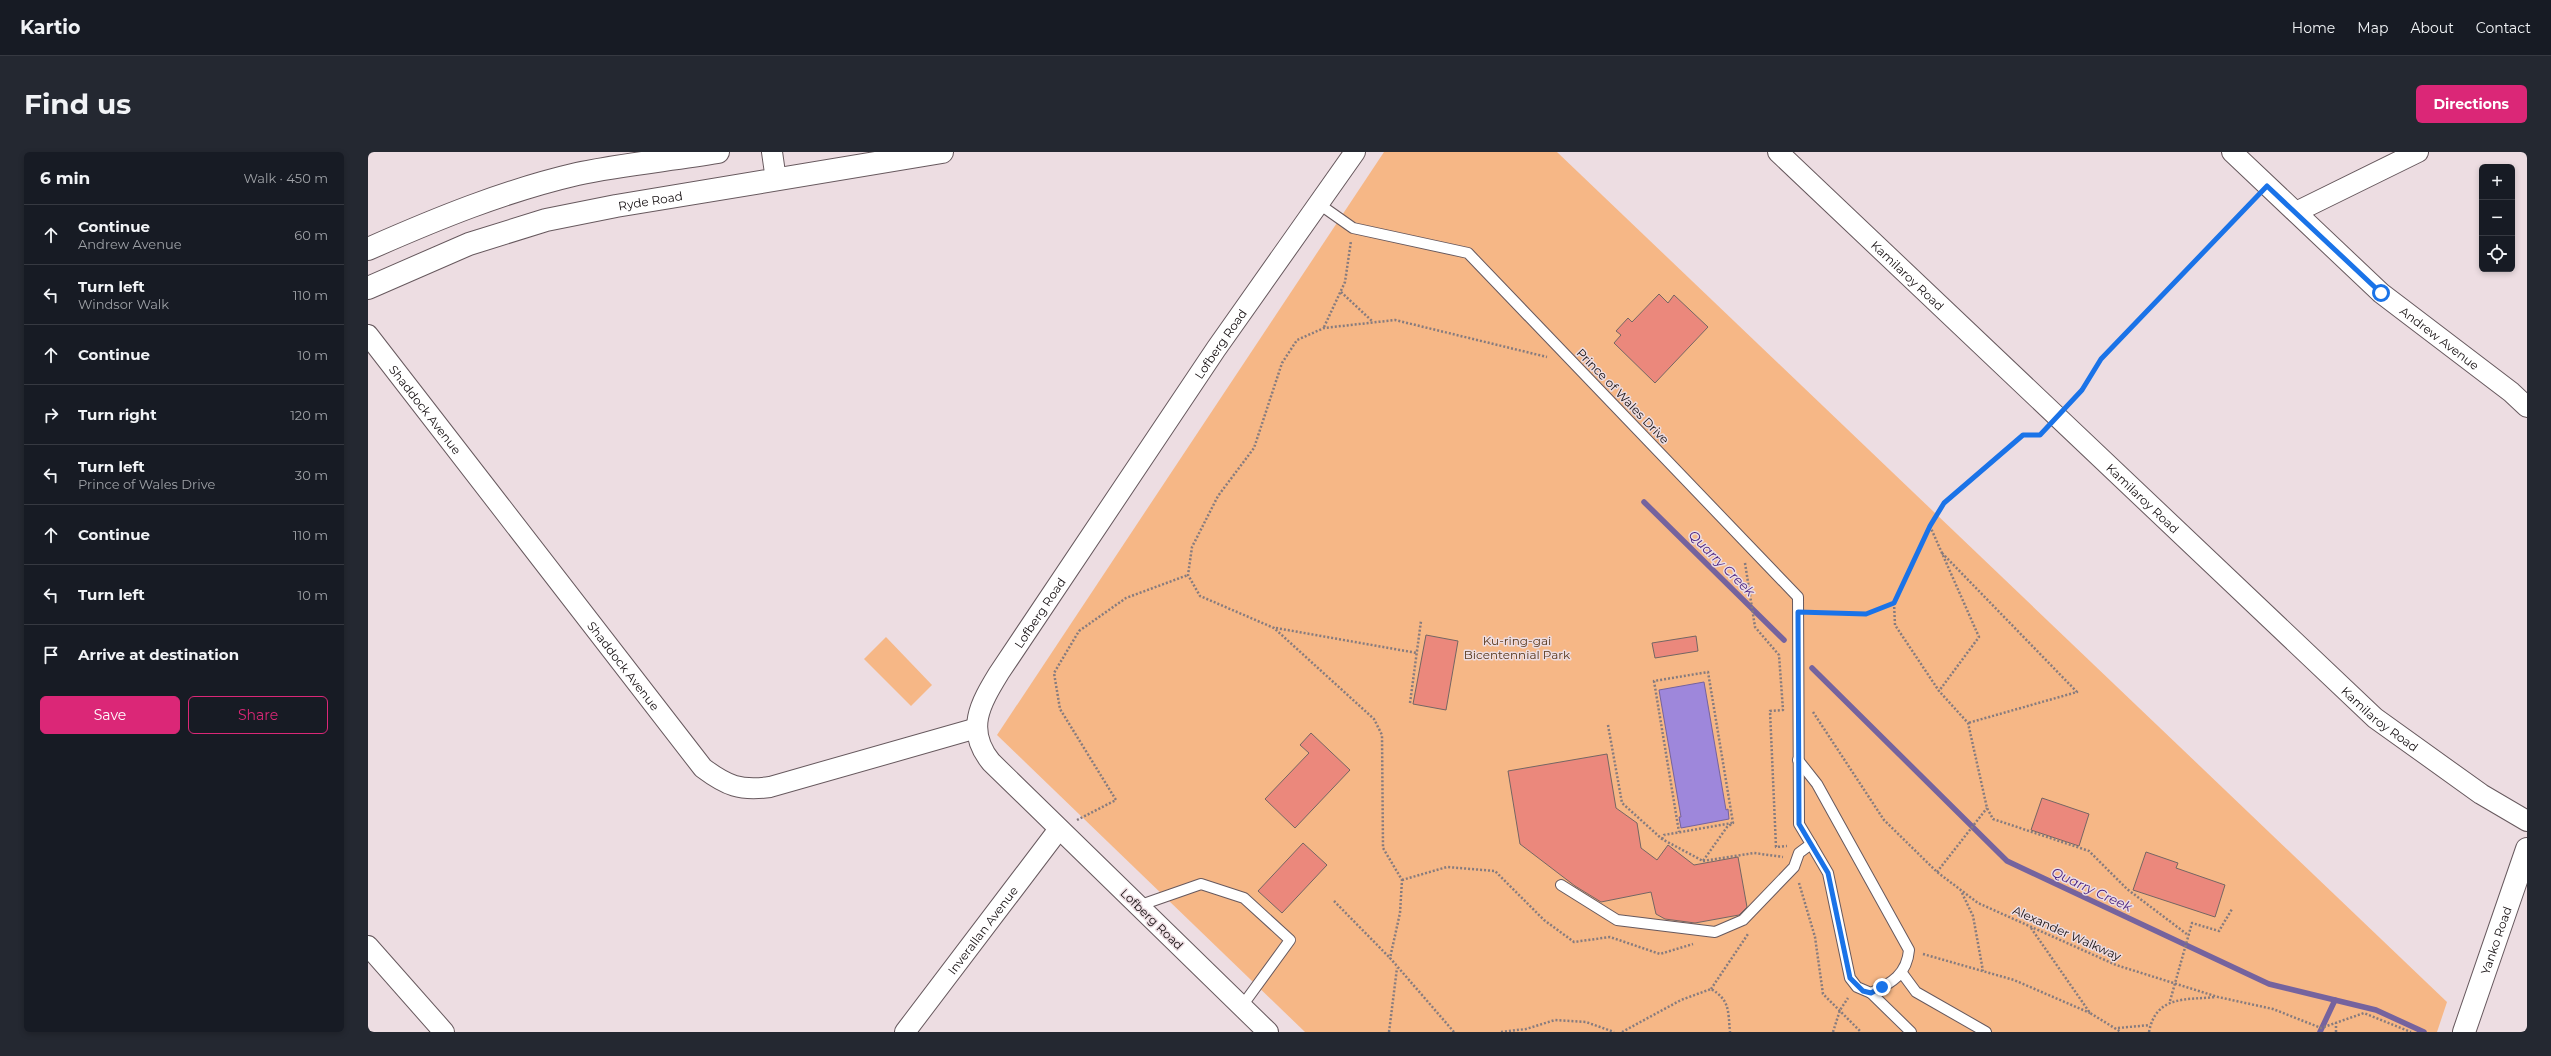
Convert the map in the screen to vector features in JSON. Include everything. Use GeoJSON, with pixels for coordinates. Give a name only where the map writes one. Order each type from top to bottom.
{"type":"FeatureCollection","features":[{"type":"Feature","properties":{"kind":"main road"},"geometry":{"type":"LineString","coordinates":[[368,249],[435,220],[544,183],[578,174],[718,152]]}},
{"type":"Feature","properties":{"kind":"main road","name":"Ryde Road"},"geometry":{"type":"LineString","coordinates":[[368,288],[469,244],[546,220],[616,206],[942,152]]}},
{"type":"Feature","properties":{"kind":"main road","name":"Yanko Road"},"geometry":{"type":"LineString","coordinates":[[2464,1032],[2527,849]]}},
{"type":"Feature","properties":{"kind":"street"},"geometry":{"type":"LineString","coordinates":[[772,152],[776,180]]}},
{"type":"Feature","properties":{"kind":"street","name":"Lofberg Road"},"geometry":{"type":"LineString","coordinates":[[1268,1032],[990,762],[978,743],[977,728],[983,699],[999,673],[1216,349],[1355,152]]}},
{"type":"Feature","properties":{"kind":"street","name":"Kamilaroy Road"},"geometry":{"type":"LineString","coordinates":[[1778,152],[2375,718],[2481,794],[2527,821]]}},
{"type":"Feature","properties":{"kind":"street","name":"Andrew Avenue"},"geometry":{"type":"LineString","coordinates":[[2232,152],[2381,293],[2511,392],[2527,407]]}},
{"type":"Feature","properties":{"kind":"street"},"geometry":{"type":"LineString","coordinates":[[2296,212],[2418,152]]}},
{"type":"Feature","properties":{"kind":"street","name":"Shaddock Avenue"},"geometry":{"type":"LineString","coordinates":[[368,335],[703,768],[718,779],[734,787],[751,790],[770,787],[977,728]]}},
{"type":"Feature","properties":{"kind":"street","name":"Inverallan Avenue"},"geometry":{"type":"LineString","coordinates":[[905,1032],[1059,829]]}},
{"type":"Feature","properties":{"kind":"street"},"geometry":{"type":"LineString","coordinates":[[368,946],[444,1032]]}},
{"type":"Feature","properties":{"kind":"lane","name":"Prince of Wales Drive"},"geometry":{"type":"LineString","coordinates":[[1319,204],[1353,228],[1468,253],[1798,597],[1799,824],[1828,873],[1846,968],[1850,978],[1857,987]]}},
{"type":"Feature","properties":{"kind":"lane"},"geometry":{"type":"LineString","coordinates":[[1798,760],[1816,784],[1909,950],[1908,961],[1902,973],[1891,982],[1871,993]]}},
{"type":"Feature","properties":{"kind":"lane"},"geometry":{"type":"LineString","coordinates":[[1561,885],[1617,920],[1715,932],[1743,920],[1794,863],[1799,853],[1810,844]]}},
{"type":"Feature","properties":{"kind":"lane"},"geometry":{"type":"LineString","coordinates":[[1138,906],[1201,884],[1244,898],[1290,940],[1242,1006]]}},
{"type":"Feature","properties":{"kind":"lane"},"geometry":{"type":"LineString","coordinates":[[1902,973],[1916,992],[1986,1032]]}},
{"type":"Feature","properties":{"kind":"lane"},"geometry":{"type":"LineString","coordinates":[[1857,987],[1871,993],[1911,1032]]}},
{"type":"Feature","properties":{"kind":"path"},"geometry":{"type":"LineString","coordinates":[[2188,936],[2127,889],[2090,851],[1993,819],[1987,808],[1968,723],[1939,691],[1895,625],[1894,603],[1930,526],[1944,503],[2023,435],[2040,435],[2082,390],[2101,359],[2267,186]]}},
{"type":"Feature","properties":{"kind":"path"},"geometry":{"type":"LineString","coordinates":[[1324,328],[1345,282],[1353,228]]}},
{"type":"Feature","properties":{"kind":"path"},"geometry":{"type":"LineString","coordinates":[[1341,292],[1372,322]]}},
{"type":"Feature","properties":{"kind":"path"},"geometry":{"type":"LineString","coordinates":[[1417,653],[1274,628],[1200,596],[1188,575],[1192,547],[1218,496],[1254,448],[1282,363],[1297,340],[1324,328],[1395,320],[1549,357]]}},
{"type":"Feature","properties":{"kind":"path"},"geometry":{"type":"LineString","coordinates":[[1930,526],[1979,637],[1939,691]]}},
{"type":"Feature","properties":{"kind":"path"},"geometry":{"type":"LineString","coordinates":[[1942,553],[2077,692],[1968,723]]}},
{"type":"Feature","properties":{"kind":"path"},"geometry":{"type":"LineString","coordinates":[[1744,558],[1755,627],[1779,655],[1783,710],[1770,711],[1776,847],[1792,846],[1794,863],[1815,937],[1823,994],[1861,1032]]}},
{"type":"Feature","properties":{"kind":"path"},"geometry":{"type":"LineString","coordinates":[[1059,829],[1116,800],[1060,709],[1054,673],[1080,631],[1126,598],[1188,575]]}},
{"type":"Feature","properties":{"kind":"path"},"geometry":{"type":"LineString","coordinates":[[1798,612],[1866,614],[1894,603]]}},
{"type":"Feature","properties":{"kind":"path"},"geometry":{"type":"LineString","coordinates":[[1410,703],[1421,622]]}},
{"type":"Feature","properties":{"kind":"path"},"geometry":{"type":"LineString","coordinates":[[1274,628],[1374,719],[1382,735],[1383,848],[1402,880],[1400,913],[1390,958]]}},
{"type":"Feature","properties":{"kind":"path"},"geometry":{"type":"LineString","coordinates":[[1679,832],[1654,681],[1708,672],[1733,823]]}},
{"type":"Feature","properties":{"kind":"path","name":"Alexander Walkway"},"geometry":{"type":"LineString","coordinates":[[1798,701],[1806,701],[1884,820],[1937,872],[1978,903],[2116,965],[2218,997],[2273,1009],[2321,1028],[2364,1013],[2411,1032]]}},
{"type":"Feature","properties":{"kind":"path"},"geometry":{"type":"LineString","coordinates":[[1608,725],[1622,803],[1662,839],[1703,861],[1754,853],[1794,863]]}},
{"type":"Feature","properties":{"kind":"path"},"geometry":{"type":"LineString","coordinates":[[1937,872],[1970,832],[1987,808]]}},
{"type":"Feature","properties":{"kind":"path"},"geometry":{"type":"LineString","coordinates":[[1703,861],[1727,827],[1733,823]]}},
{"type":"Feature","properties":{"kind":"path"},"geometry":{"type":"LineString","coordinates":[[1662,839],[1664,834],[1733,823]]}},
{"type":"Feature","properties":{"kind":"path"},"geometry":{"type":"LineString","coordinates":[[1962,892],[1973,916],[1982,971]]}},
{"type":"Feature","properties":{"kind":"path"},"geometry":{"type":"LineString","coordinates":[[1334,901],[1390,958],[1397,968],[1454,1032]]}},
{"type":"Feature","properties":{"kind":"path"},"geometry":{"type":"LineString","coordinates":[[2170,1001],[2192,923],[2219,932],[2232,909]]}},
{"type":"Feature","properties":{"kind":"path"},"geometry":{"type":"LineString","coordinates":[[2030,927],[2090,1013]]}},
{"type":"Feature","properties":{"kind":"path"},"geometry":{"type":"LineString","coordinates":[[1622,1032],[1681,1000],[1711,989],[1751,930]]}},
{"type":"Feature","properties":{"kind":"path"},"geometry":{"type":"LineString","coordinates":[[1909,950],[2014,980],[2090,1013],[2117,1028],[2121,1032]]}},
{"type":"Feature","properties":{"kind":"path"},"geometry":{"type":"LineString","coordinates":[[1389,1032],[1397,968]]}},
{"type":"Feature","properties":{"kind":"path"},"geometry":{"type":"LineString","coordinates":[[1833,1032],[1840,1010],[1857,987]]}},
{"type":"Feature","properties":{"kind":"path"},"geometry":{"type":"LineString","coordinates":[[1711,989],[1724,996],[1728,1009],[1730,1032]]}},
{"type":"Feature","properties":{"kind":"path"},"geometry":{"type":"LineString","coordinates":[[2149,1032],[2150,1025],[2158,1010],[2170,1001],[2218,997]]}},
{"type":"Feature","properties":{"kind":"path"},"geometry":{"type":"LineString","coordinates":[[1501,1032],[1526,1029],[1555,1020],[1586,1022],[1614,1032]]}},
{"type":"Feature","properties":{"kind":"path"},"geometry":{"type":"LineString","coordinates":[[2336,1024],[2336,1032]]}},
{"type":"Feature","properties":{"kind":"path"},"geometry":{"type":"LineString","coordinates":[[2117,1028],[2150,1025]]}},
{"type":"Feature","properties":{"kind":"green space","name":"Ku-ring-gai Bicentennial Park"},"geometry":{"type":"Polygon","coordinates":[[[1384,152],[1557,152],[2447,1002],[2437,1032],[1305,1032],[997,735],[1384,152]]]}},
{"type":"Feature","properties":{"kind":"green space"},"geometry":{"type":"Polygon","coordinates":[[[886,637],[932,685],[911,706],[864,659],[886,637]]]}},
{"type":"Feature","properties":{"kind":"shaded area"},"geometry":{"type":"Polygon","coordinates":[[[1704,682],[1726,810],[1728,809],[1729,819],[1681,828],[1679,817],[1681,817],[1659,690],[1704,682]]]}},
{"type":"Feature","properties":{"kind":"building"},"geometry":{"type":"Polygon","coordinates":[[[1659,294],[1668,303],[1674,295],[1708,327],[1655,383],[1614,343],[1621,335],[1616,331],[1628,318],[1632,322],[1659,294]]]}},
{"type":"Feature","properties":{"kind":"building"},"geometry":{"type":"Polygon","coordinates":[[[1426,635],[1458,641],[1446,710],[1413,704],[1426,635]]]}},
{"type":"Feature","properties":{"kind":"building"},"geometry":{"type":"Polygon","coordinates":[[[1696,636],[1698,651],[1655,658],[1652,643],[1696,636]]]}},
{"type":"Feature","properties":{"kind":"building"},"geometry":{"type":"Polygon","coordinates":[[[1311,733],[1350,770],[1295,828],[1265,799],[1309,753],[1300,745],[1311,733]]]}},
{"type":"Feature","properties":{"kind":"building"},"geometry":{"type":"Polygon","coordinates":[[[1607,754],[1616,808],[1637,823],[1641,848],[1657,860],[1668,845],[1694,865],[1738,857],[1747,907],[1739,915],[1695,923],[1665,919],[1656,914],[1651,892],[1601,902],[1575,886],[1520,844],[1508,771],[1607,754]]]}},
{"type":"Feature","properties":{"kind":"building"},"geometry":{"type":"Polygon","coordinates":[[[2042,798],[2089,814],[2079,846],[2031,830],[2042,798]]]}},
{"type":"Feature","properties":{"kind":"building"},"geometry":{"type":"Polygon","coordinates":[[[1303,843],[1327,865],[1282,913],[1258,891],[1303,843]]]}},
{"type":"Feature","properties":{"kind":"building"},"geometry":{"type":"Polygon","coordinates":[[[2146,852],[2178,863],[2176,868],[2225,885],[2215,917],[2133,890],[2146,852]]]}},
{"type":"Feature","properties":{"kind":"waterway","name":"Quarry Creek"},"geometry":{"type":"LineString","coordinates":[[1644,502],[1784,640]]}},
{"type":"Feature","properties":{"kind":"waterway","name":"Quarry Creek"},"geometry":{"type":"LineString","coordinates":[[1812,668],[2007,861],[2269,984],[2376,1010],[2424,1032]]}},
{"type":"Feature","properties":{"kind":"waterway"},"geometry":{"type":"LineString","coordinates":[[2320,1032],[2335,1000]]}},
{"type":"Feature","properties":{"kind":"route"},"geometry":{"type":"LineString","coordinates":[[1882,987],[1871,993],[1863,991],[1857,987],[1850,978],[1846,968],[1828,873],[1799,824],[1798,612],[1866,614],[1894,603],[1906,582],[1930,526],[1944,503],[2023,435],[2040,435],[2082,390],[2101,359],[2267,186],[2381,293]]}}]}
